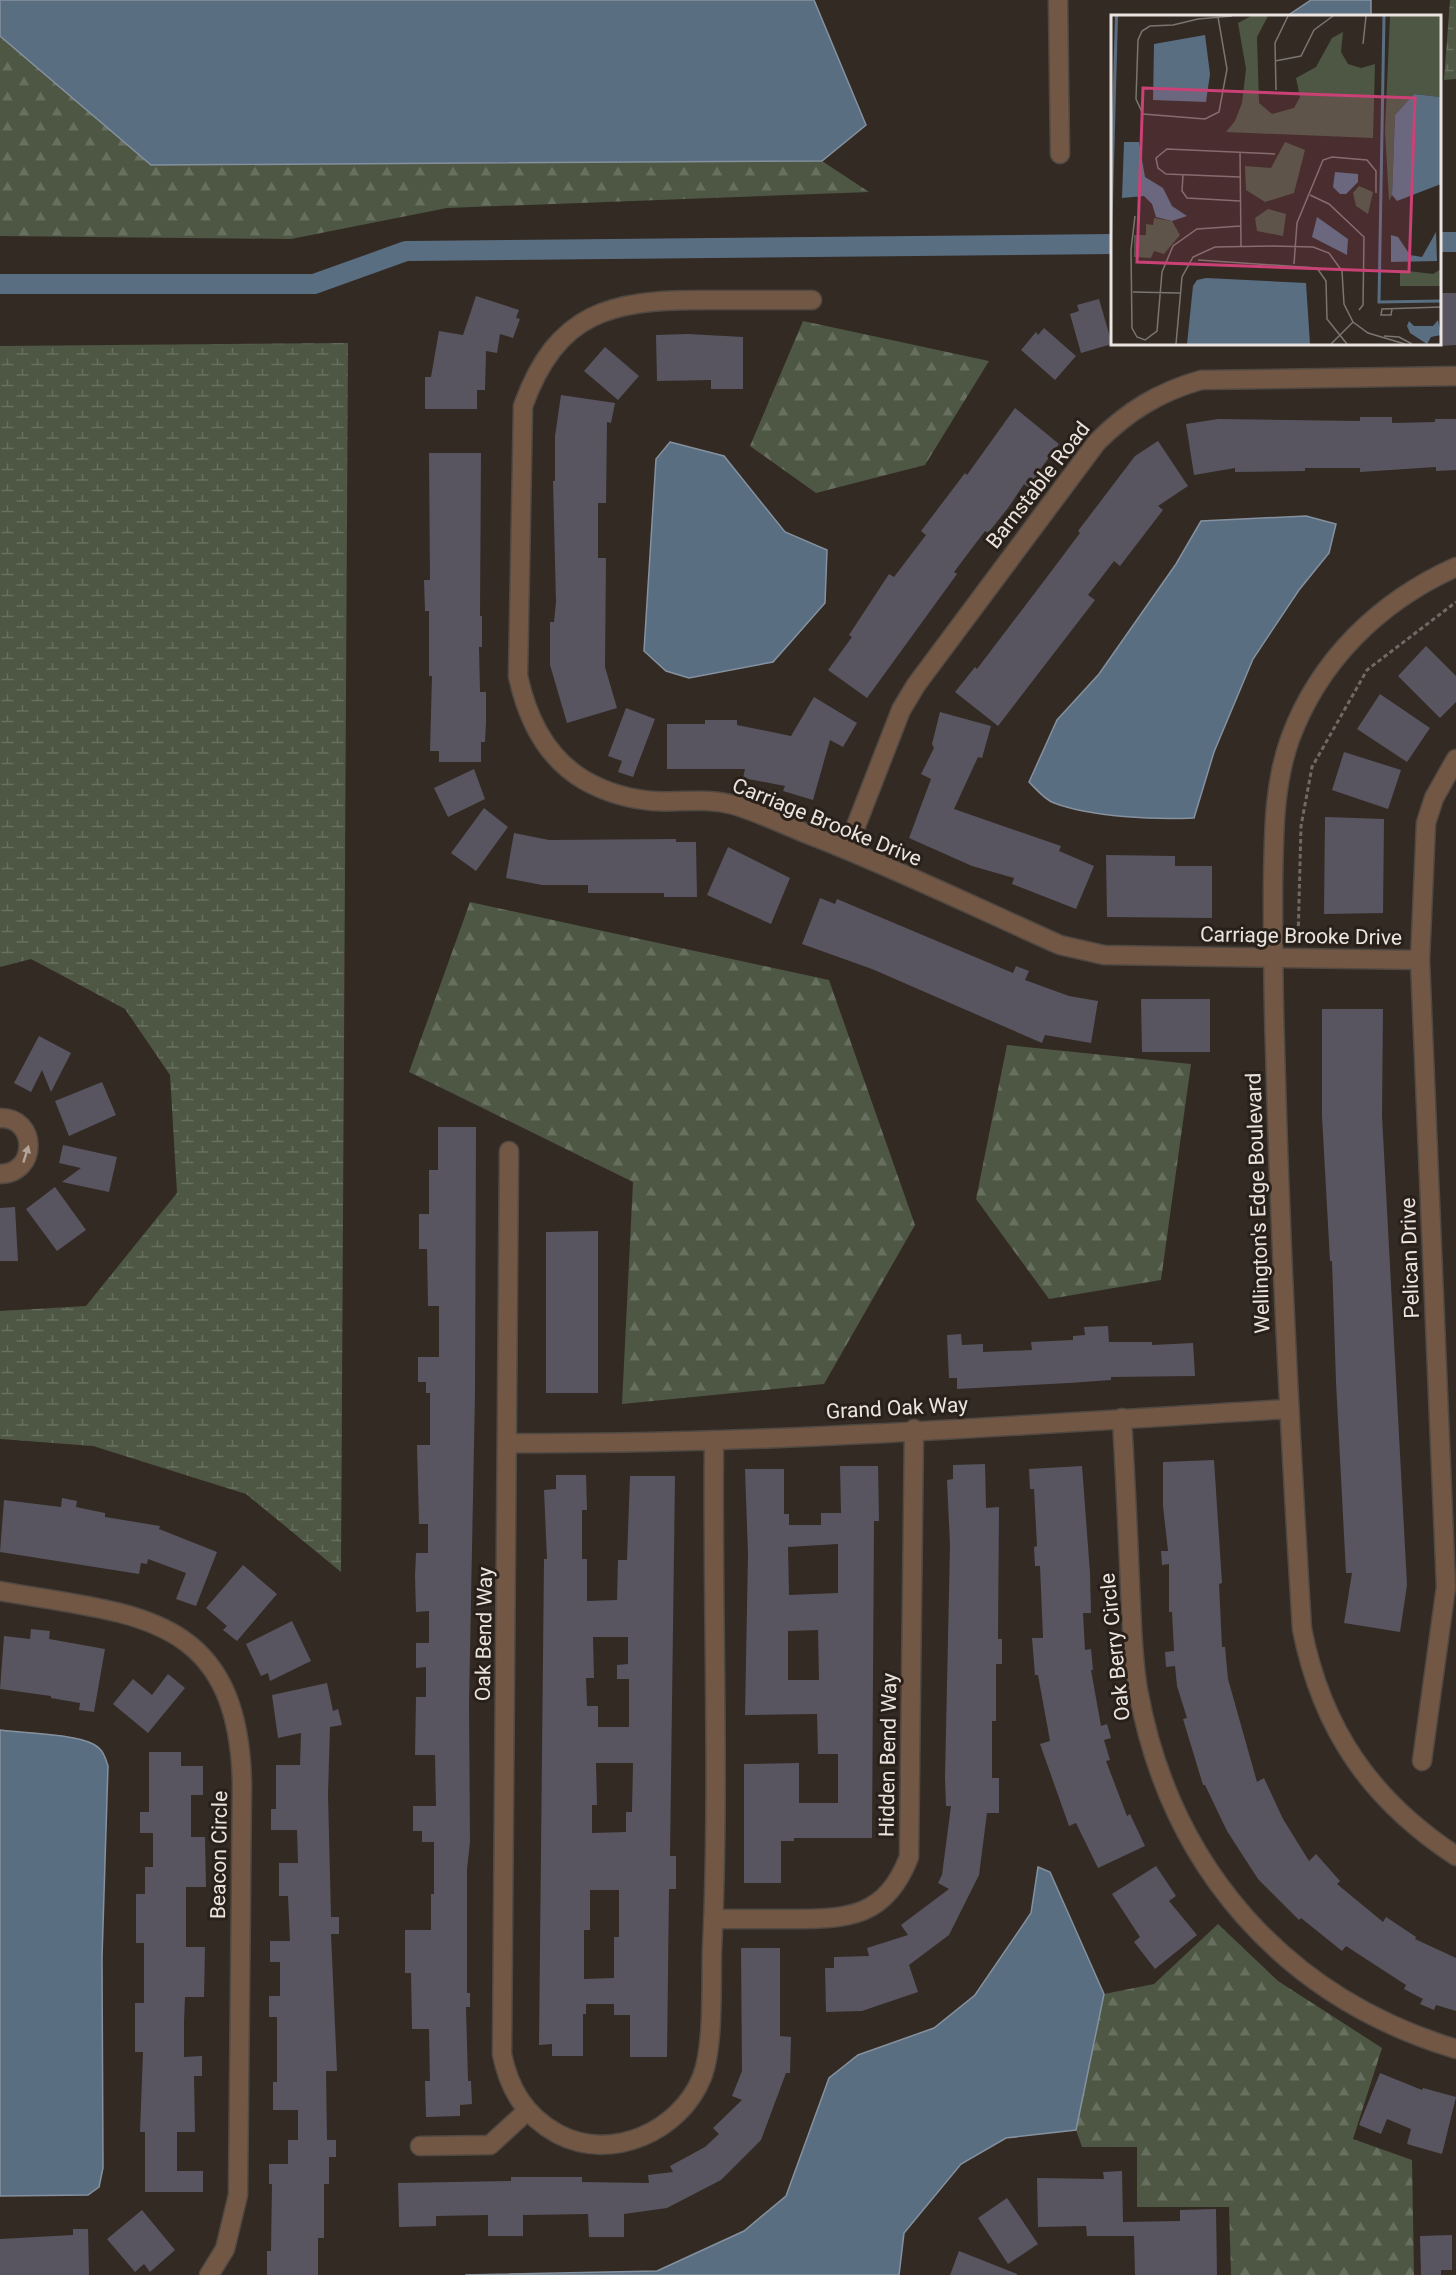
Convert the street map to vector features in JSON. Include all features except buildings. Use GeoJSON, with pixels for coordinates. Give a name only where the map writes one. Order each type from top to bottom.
{"type":"FeatureCollection","features":[{"type":"Feature","properties":{"kind":"street"},"geometry":{"type":"LineString","coordinates":[[1058,0],[1060,154]]}},
{"type":"Feature","properties":{"kind":"street","name":"Carriage Brooke Drive"},"geometry":{"type":"LineString","coordinates":[[812,300],[650,300],[623,305],[579,325],[544,360],[532,381],[522,406],[518,676],[523,702],[534,727],[555,756],[582,779],[606,791],[630,798],[654,801],[705,800],[734,805],[847,849],[1060,945],[1085,952],[1104,955],[1420,960]]}},
{"type":"Feature","properties":{"kind":"street","name":"Barnstable Road"},"geometry":{"type":"LineString","coordinates":[[847,849],[901,710],[916,685],[1097,442],[1119,420],[1144,402],[1175,387],[1201,380],[1456,376]]}},
{"type":"Feature","properties":{"kind":"street","name":"Wellington's Edge Boulevard"},"geometry":{"type":"LineString","coordinates":[[1456,567],[1411,590],[1374,617],[1326,670],[1305,706],[1280,773],[1275,808],[1272,958],[1288,1409],[1302,1629],[1316,1686],[1331,1722],[1351,1756],[1371,1783],[1423,1834],[1456,1856]]}},
{"type":"Feature","properties":{"kind":"street","name":"Pelican Drive"},"geometry":{"type":"LineString","coordinates":[[1422,1761],[1446,1587],[1420,960],[1426,823],[1434,798],[1456,759]]}},
{"type":"Feature","properties":{"kind":"street"},"geometry":{"type":"LineString","coordinates":[[0,1118],[16,1122],[24,1129],[29,1140],[29,1151],[25,1161],[18,1169],[0,1174]]}},
{"type":"Feature","properties":{"kind":"street","name":"Oak Bend Way"},"geometry":{"type":"LineString","coordinates":[[509,1151],[502,2054],[506,2074],[515,2094],[527,2111],[560,2135],[579,2142],[602,2145],[624,2143],[664,2126],[682,2110],[695,2092],[707,2058],[713,1918],[714,1440]]}},
{"type":"Feature","properties":{"kind":"street","name":"Grand Oak Way"},"geometry":{"type":"LineString","coordinates":[[508,1443],[612,1444],[714,1440],[1288,1409]]}},
{"type":"Feature","properties":{"kind":"street","name":"Oak Berry Circle"},"geometry":{"type":"LineString","coordinates":[[1122,1418],[1138,1688],[1147,1734],[1177,1816],[1200,1858],[1222,1890],[1252,1927],[1286,1960],[1344,2001],[1381,2020],[1456,2049]]}},
{"type":"Feature","properties":{"kind":"street","name":"Hidden Bend Way"},"geometry":{"type":"LineString","coordinates":[[713,1918],[844,1918],[877,1904],[891,1892],[902,1875],[909,1857],[914,1430]]}},
{"type":"Feature","properties":{"kind":"street","name":"Beacon Circle"},"geometry":{"type":"LineString","coordinates":[[0,1591],[128,1614],[178,1635],[200,1653],[217,1676],[237,1722],[242,1783],[238,2195],[225,2249],[215,2272]]}},
{"type":"Feature","properties":{"kind":"street"},"geometry":{"type":"LineString","coordinates":[[420,2146],[490,2145],[527,2111]]}},
{"type":"Feature","properties":{"kind":"path"},"geometry":{"type":"LineString","coordinates":[[1298,946],[1301,826],[1312,767],[1367,670],[1456,602]]}},
{"type":"Feature","properties":{"kind":"green space"},"geometry":{"type":"Polygon","coordinates":[[[1450,0],[1456,0],[1456,79],[1444,80],[1450,0]]]}},
{"type":"Feature","properties":{"kind":"green space"},"geometry":{"type":"Polygon","coordinates":[[[0,36],[151,165],[822,161],[869,192],[447,208],[291,239],[0,236],[0,36]]]}},
{"type":"Feature","properties":{"kind":"green space"},"geometry":{"type":"Polygon","coordinates":[[[803,321],[989,361],[925,465],[816,493],[750,446],[803,321]]]}},
{"type":"Feature","properties":{"kind":"green space"},"geometry":{"type":"Polygon","coordinates":[[[348,343],[341,1572],[246,1494],[93,1446],[0,1439],[0,1311],[86,1306],[177,1193],[170,1075],[125,1009],[31,959],[0,967],[0,346],[348,343]]]}},
{"type":"Feature","properties":{"kind":"green space"},"geometry":{"type":"Polygon","coordinates":[[[470,902],[829,980],[915,1225],[824,1384],[622,1404],[633,1182],[409,1072],[470,902]]]}},
{"type":"Feature","properties":{"kind":"green space"},"geometry":{"type":"Polygon","coordinates":[[[1007,1045],[1191,1064],[1161,1280],[1049,1299],[976,1199],[1007,1045]]]}},
{"type":"Feature","properties":{"kind":"green space"},"geometry":{"type":"Polygon","coordinates":[[[1218,1924],[1278,1981],[1382,2048],[1353,2139],[1412,2160],[1414,2275],[1231,2275],[1229,2207],[1137,2207],[1137,2147],[1082,2147],[1076,2130],[1104,1994],[1154,1984],[1218,1924]]]}},
{"type":"Feature","properties":{"kind":"water"},"geometry":{"type":"Polygon","coordinates":[[[0,0],[814,0],[866,125],[822,161],[151,165],[0,36],[0,0]]]}},
{"type":"Feature","properties":{"kind":"water"},"geometry":{"type":"Polygon","coordinates":[[[1311,0],[1371,0],[1371,15],[1288,15],[1311,0]]]}},
{"type":"Feature","properties":{"kind":"water"},"geometry":{"type":"Polygon","coordinates":[[[670,442],[724,456],[785,532],[827,550],[825,603],[773,662],[689,678],[666,671],[644,651],[656,459],[670,442]]]}},
{"type":"Feature","properties":{"kind":"water"},"geometry":{"type":"Polygon","coordinates":[[[1306,516],[1336,524],[1329,553],[1299,590],[1253,659],[1214,752],[1194,818],[1143,818],[1086,812],[1054,803],[1041,794],[1029,782],[1057,720],[1099,674],[1176,564],[1201,521],[1306,516]]]}},
{"type":"Feature","properties":{"kind":"water"},"geometry":{"type":"Polygon","coordinates":[[[0,1730],[62,1736],[85,1741],[99,1748],[108,1766],[102,1958],[103,2168],[99,2187],[88,2195],[0,2196],[0,1730]]]}},
{"type":"Feature","properties":{"kind":"water"},"geometry":{"type":"Polygon","coordinates":[[[1038,1867],[1050,1872],[1104,1994],[1076,2130],[1006,2138],[961,2164],[904,2233],[899,2275],[465,2275],[657,2271],[744,2231],[786,2196],[829,2078],[858,2055],[934,2028],[975,1995],[1031,1913],[1038,1867]]]}},
{"type":"Feature","properties":{"kind":"waterway"},"geometry":{"type":"LineString","coordinates":[[1441,242],[1456,242]]}},
{"type":"Feature","properties":{"kind":"waterway"},"geometry":{"type":"LineString","coordinates":[[0,284],[314,284],[406,251],[1111,244]]}}]}
